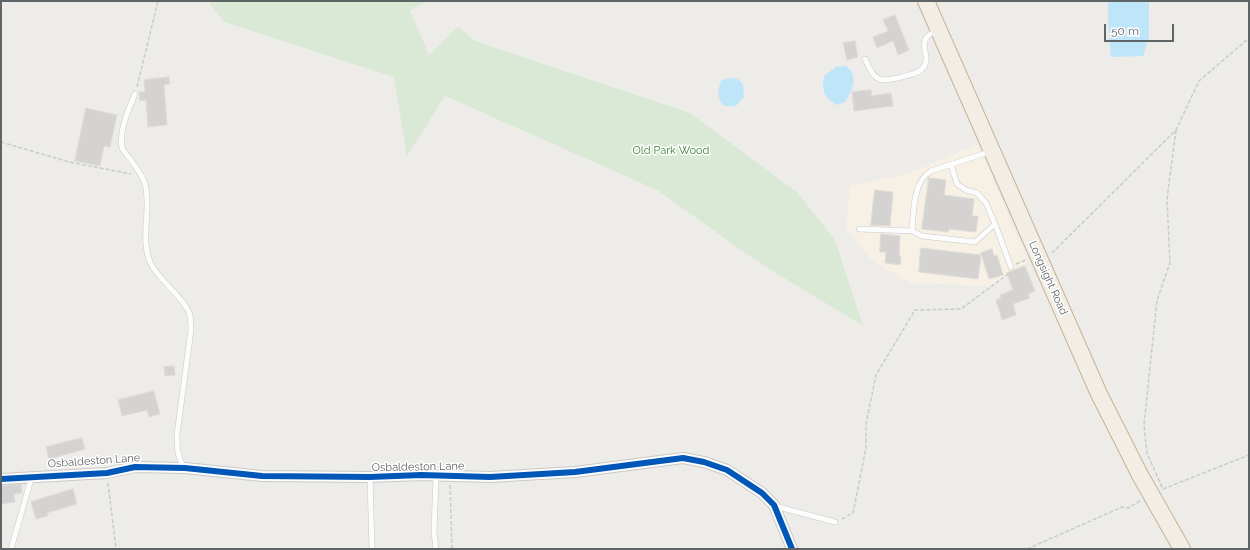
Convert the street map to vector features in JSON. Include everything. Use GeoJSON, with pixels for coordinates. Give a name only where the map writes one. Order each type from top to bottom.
{"type":"FeatureCollection","features":[{"type":"Feature","properties":{"kind":"highway","name":"Longsight Road"},"geometry":{"type":"LineString","coordinates":[[926,1],[1100,394],[1150,494],[1182,549]]}},
{"type":"Feature","properties":{"kind":"street","name":"Osbaldeston Lane"},"geometry":{"type":"LineString","coordinates":[[1,479],[32,476],[107,473],[135,467],[184,468],[262,476],[490,477],[575,472],[683,458],[704,462],[727,470],[762,493],[774,505],[792,549]]}},
{"type":"Feature","properties":{"kind":"lane"},"geometry":{"type":"LineString","coordinates":[[865,59],[877,79],[882,80],[919,71],[925,63],[924,39],[926,35],[939,30]]}},
{"type":"Feature","properties":{"kind":"lane"},"geometry":{"type":"LineString","coordinates":[[135,94],[127,111],[121,142],[122,148],[145,183],[147,203],[146,241],[150,263],[162,280],[185,306],[191,319],[192,330],[177,434],[178,455],[184,468]]}},
{"type":"Feature","properties":{"kind":"lane"},"geometry":{"type":"LineString","coordinates":[[912,232],[918,183],[924,175],[930,171],[992,151]]}},
{"type":"Feature","properties":{"kind":"lane"},"geometry":{"type":"LineString","coordinates":[[951,165],[957,184],[966,190],[977,193],[986,203],[1011,267]]}},
{"type":"Feature","properties":{"kind":"lane"},"geometry":{"type":"LineString","coordinates":[[859,229],[912,232],[922,236],[975,242],[995,224]]}},
{"type":"Feature","properties":{"kind":"lane"},"geometry":{"type":"LineString","coordinates":[[11,549],[32,476]]}},
{"type":"Feature","properties":{"kind":"lane"},"geometry":{"type":"LineString","coordinates":[[436,476],[434,532],[436,549]]}},
{"type":"Feature","properties":{"kind":"lane"},"geometry":{"type":"LineString","coordinates":[[370,477],[372,549]]}},
{"type":"Feature","properties":{"kind":"lane"},"geometry":{"type":"LineString","coordinates":[[774,505],[835,522]]}},
{"type":"Feature","properties":{"kind":"path"},"geometry":{"type":"LineString","coordinates":[[135,94],[158,1]]}},
{"type":"Feature","properties":{"kind":"path"},"geometry":{"type":"LineString","coordinates":[[1249,38],[1199,81],[1176,130],[1167,199],[1170,263],[1158,300],[1144,425],[1148,453],[1163,489],[1249,455]]}},
{"type":"Feature","properties":{"kind":"path"},"geometry":{"type":"LineString","coordinates":[[835,522],[853,513],[866,448],[866,424],[876,375],[914,310],[961,310],[1010,273],[1009,268],[1040,259],[1176,130]]}},
{"type":"Feature","properties":{"kind":"path"},"geometry":{"type":"LineString","coordinates":[[1,142],[68,162],[141,176]]}},
{"type":"Feature","properties":{"kind":"path"},"geometry":{"type":"LineString","coordinates":[[107,473],[116,549]]}},
{"type":"Feature","properties":{"kind":"path"},"geometry":{"type":"LineString","coordinates":[[450,476],[452,549]]}},
{"type":"Feature","properties":{"kind":"path"},"geometry":{"type":"LineString","coordinates":[[1027,549],[1122,507],[1128,508],[1150,494]]}},
{"type":"Feature","properties":{"kind":"shaded area"},"geometry":{"type":"Polygon","coordinates":[[[978,144],[1028,262],[992,286],[910,283],[871,260],[846,227],[850,186],[907,174],[978,144]]]}},
{"type":"Feature","properties":{"kind":"green space","name":"Old Park Wood"},"geometry":{"type":"Polygon","coordinates":[[[208,1],[426,1],[410,11],[429,55],[458,27],[475,41],[690,113],[797,192],[835,240],[863,326],[755,260],[657,190],[445,96],[407,156],[394,77],[224,22],[208,1]]]}},
{"type":"Feature","properties":{"kind":"water"},"geometry":{"type":"Polygon","coordinates":[[[1108,1],[1149,1],[1149,37],[1143,56],[1111,57],[1108,1]]]}},
{"type":"Feature","properties":{"kind":"water"},"geometry":{"type":"Polygon","coordinates":[[[846,66],[850,70],[854,79],[852,88],[845,102],[837,105],[829,100],[824,93],[824,76],[836,67],[846,66]]]}},
{"type":"Feature","properties":{"kind":"water"},"geometry":{"type":"Polygon","coordinates":[[[731,78],[738,79],[743,84],[744,97],[736,106],[724,106],[719,97],[719,87],[722,80],[731,78]]]}},
{"type":"Feature","properties":{"kind":"building"},"geometry":{"type":"Polygon","coordinates":[[[895,15],[909,50],[898,55],[893,41],[877,48],[873,37],[888,31],[883,20],[895,15]]]}},
{"type":"Feature","properties":{"kind":"building"},"geometry":{"type":"Polygon","coordinates":[[[855,41],[858,57],[847,60],[843,43],[855,41]]]}},
{"type":"Feature","properties":{"kind":"building"},"geometry":{"type":"Polygon","coordinates":[[[169,77],[170,84],[164,85],[167,125],[148,127],[146,100],[140,101],[139,92],[145,92],[144,80],[169,77]]]}},
{"type":"Feature","properties":{"kind":"building"},"geometry":{"type":"Polygon","coordinates":[[[871,90],[872,96],[891,93],[893,106],[854,111],[852,92],[871,90]]]}},
{"type":"Feature","properties":{"kind":"building"},"geometry":{"type":"Polygon","coordinates":[[[86,108],[117,115],[110,147],[104,146],[100,166],[75,161],[86,108]]]}},
{"type":"Feature","properties":{"kind":"building"},"geometry":{"type":"Polygon","coordinates":[[[929,178],[946,180],[944,195],[974,199],[972,216],[978,216],[976,232],[949,229],[948,232],[922,229],[929,178]]]}},
{"type":"Feature","properties":{"kind":"building"},"geometry":{"type":"Polygon","coordinates":[[[875,190],[893,192],[890,226],[871,225],[875,190]]]}},
{"type":"Feature","properties":{"kind":"building"},"geometry":{"type":"Polygon","coordinates":[[[881,234],[900,236],[900,265],[885,263],[886,252],[880,252],[881,234]]]}},
{"type":"Feature","properties":{"kind":"building"},"geometry":{"type":"Polygon","coordinates":[[[921,248],[981,255],[978,279],[919,272],[921,248]]]}},
{"type":"Feature","properties":{"kind":"building"},"geometry":{"type":"Polygon","coordinates":[[[992,249],[994,256],[997,255],[1003,275],[989,279],[981,253],[992,249]]]}},
{"type":"Feature","properties":{"kind":"building"},"geometry":{"type":"Polygon","coordinates":[[[1025,266],[1035,291],[1028,294],[1030,298],[1013,304],[1016,315],[1002,320],[996,300],[1001,298],[1000,295],[1013,290],[1007,273],[1025,266]]]}},
{"type":"Feature","properties":{"kind":"building"},"geometry":{"type":"Polygon","coordinates":[[[174,366],[175,375],[165,376],[164,367],[174,366]]]}},
{"type":"Feature","properties":{"kind":"building"},"geometry":{"type":"Polygon","coordinates":[[[154,391],[160,414],[149,417],[147,410],[122,416],[118,400],[154,391]]]}},
{"type":"Feature","properties":{"kind":"building"},"geometry":{"type":"Polygon","coordinates":[[[82,438],[85,449],[49,459],[46,447],[82,438]]]}},
{"type":"Feature","properties":{"kind":"building"},"geometry":{"type":"Polygon","coordinates":[[[21,484],[22,493],[14,494],[15,502],[1,504],[1,486],[21,484]]]}},
{"type":"Feature","properties":{"kind":"building"},"geometry":{"type":"Polygon","coordinates":[[[73,489],[77,504],[47,513],[48,516],[36,519],[31,502],[73,489]]]}},
{"type":"Feature","properties":{"kind":"cycle path"},"geometry":{"type":"LineString","coordinates":[[1,479],[107,473],[135,467],[185,468],[262,476],[370,477],[421,475],[490,477],[575,472],[683,458],[704,462],[727,470],[762,493],[774,505],[792,549]]}}]}
